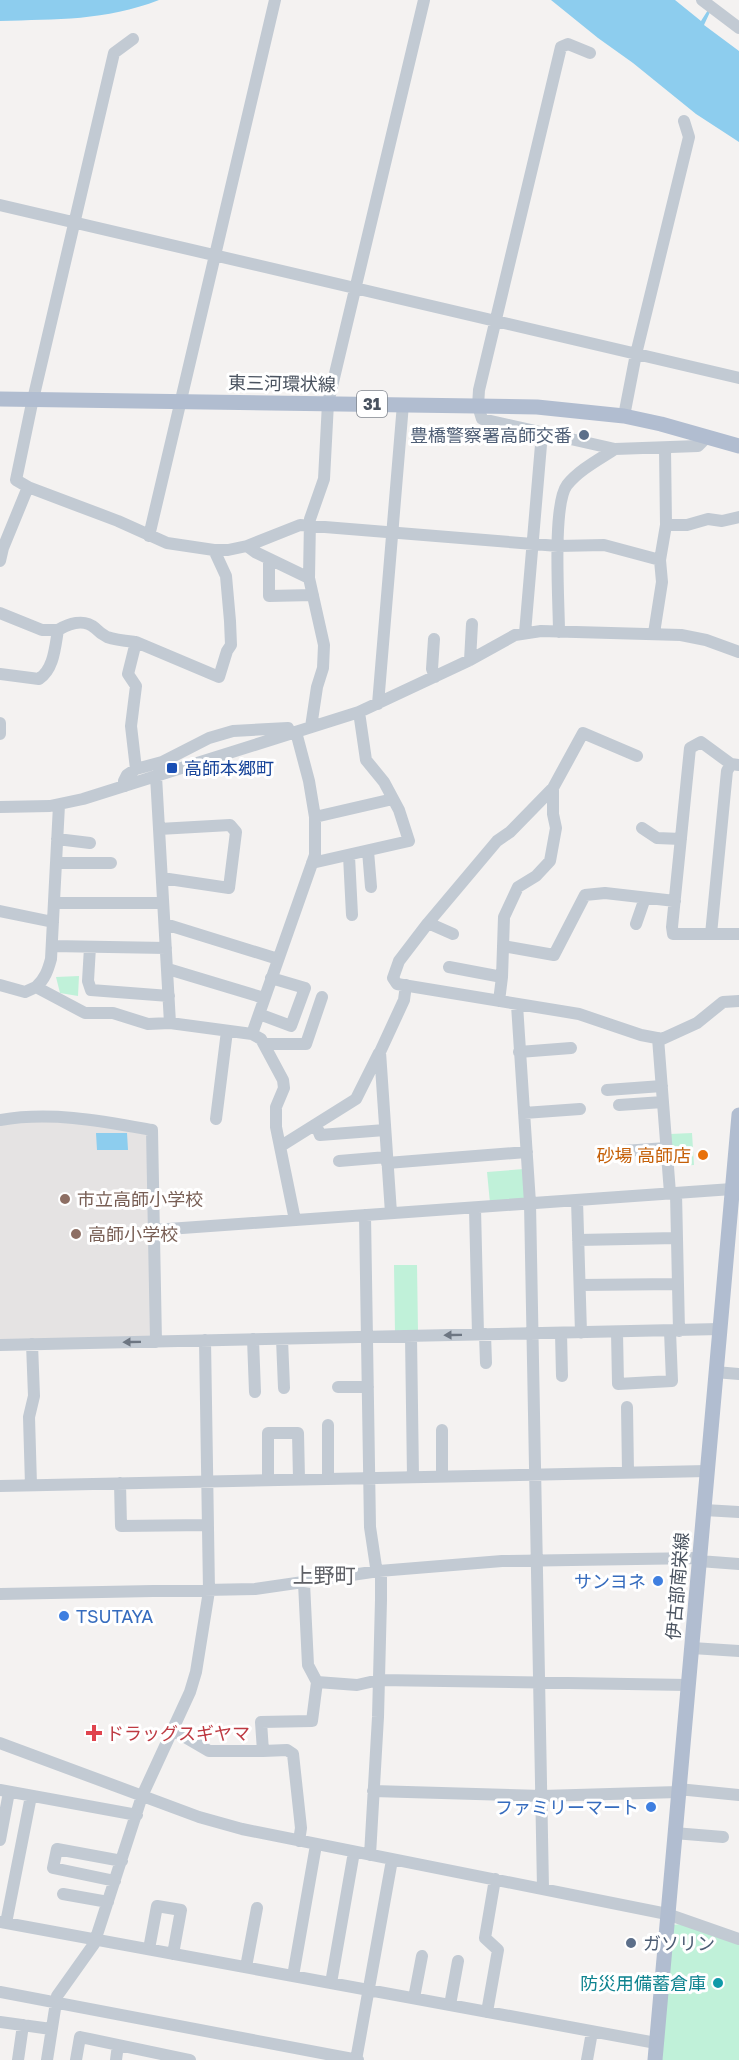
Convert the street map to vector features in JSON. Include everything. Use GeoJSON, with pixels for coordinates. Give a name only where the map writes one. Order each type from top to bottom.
{"type":"FeatureCollection","features":[{"type":"Feature","properties":{"kind":"main road","name":"東三河環状線"},"geometry":{"type":"LineString","coordinates":[[0,399],[537,407],[624,416],[661,423],[739,446]]}},
{"type":"Feature","properties":{"kind":"main road","name":"伊古部南栄線"},"geometry":{"type":"LineString","coordinates":[[655,2060],[715,1372],[734,1193],[739,1115]]}},
{"type":"Feature","properties":{"kind":"street"},"geometry":{"type":"LineString","coordinates":[[149,536],[275,0]]}},
{"type":"Feature","properties":{"kind":"street"},"geometry":{"type":"LineString","coordinates":[[311,727],[317,687],[323,668],[324,645],[309,578],[310,519],[324,479],[328,403],[424,0]]}},
{"type":"Feature","properties":{"kind":"street"},"geometry":{"type":"LineString","coordinates":[[702,0],[739,28]]}},
{"type":"Feature","properties":{"kind":"street"},"geometry":{"type":"LineString","coordinates":[[133,39],[114,53],[16,480],[28,487],[118,521],[167,543],[214,550],[247,546],[300,525],[558,546],[604,545],[660,560]]}},
{"type":"Feature","properties":{"kind":"street"},"geometry":{"type":"LineString","coordinates":[[590,53],[568,44],[561,47],[479,390],[478,406],[482,418],[615,449],[698,446],[707,437]]}},
{"type":"Feature","properties":{"kind":"street"},"geometry":{"type":"LineString","coordinates":[[624,416],[636,354],[688,137],[684,121]]}},
{"type":"Feature","properties":{"kind":"street"},"geometry":{"type":"LineString","coordinates":[[0,205],[739,378]]}},
{"type":"Feature","properties":{"kind":"street"},"geometry":{"type":"LineString","coordinates":[[378,704],[403,404]]}},
{"type":"Feature","properties":{"kind":"street"},"geometry":{"type":"LineString","coordinates":[[525,633],[542,433]]}},
{"type":"Feature","properties":{"kind":"street"},"geometry":{"type":"LineString","coordinates":[[654,633],[663,582],[660,560],[666,525],[665,448]]}},
{"type":"Feature","properties":{"kind":"street"},"geometry":{"type":"LineString","coordinates":[[559,632],[560,504],[565,488],[579,472],[615,449]]}},
{"type":"Feature","properties":{"kind":"street"},"geometry":{"type":"LineString","coordinates":[[0,561],[2,549],[28,487]]}},
{"type":"Feature","properties":{"kind":"street"},"geometry":{"type":"LineString","coordinates":[[666,525],[687,525],[708,519],[722,521],[739,517]]}},
{"type":"Feature","properties":{"kind":"street"},"geometry":{"type":"LineString","coordinates":[[247,546],[309,578]]}},
{"type":"Feature","properties":{"kind":"street"},"geometry":{"type":"LineString","coordinates":[[0,613],[42,630],[58,630],[66,625],[81,623],[89,625],[98,633],[108,637],[136,642],[219,677],[231,645],[226,576],[214,550]]}},
{"type":"Feature","properties":{"kind":"street"},"geometry":{"type":"LineString","coordinates":[[269,559],[269,596],[313,595]]}},
{"type":"Feature","properties":{"kind":"street"},"geometry":{"type":"LineString","coordinates":[[470,660],[472,624]]}},
{"type":"Feature","properties":{"kind":"street"},"geometry":{"type":"LineString","coordinates":[[0,674],[39,679],[46,674],[58,630]]}},
{"type":"Feature","properties":{"kind":"street"},"geometry":{"type":"LineString","coordinates":[[0,807],[59,805],[359,712],[470,660],[515,635],[559,632],[654,633],[694,637],[739,652]]}},
{"type":"Feature","properties":{"kind":"street"},"geometry":{"type":"LineString","coordinates":[[434,639],[432,669],[435,677]]}},
{"type":"Feature","properties":{"kind":"street"},"geometry":{"type":"LineString","coordinates":[[136,642],[128,674],[136,686],[131,726],[136,769]]}},
{"type":"Feature","properties":{"kind":"street"},"geometry":{"type":"LineString","coordinates":[[312,863],[409,841],[399,810],[384,782],[366,760],[359,712]]}},
{"type":"Feature","properties":{"kind":"street"},"geometry":{"type":"LineString","coordinates":[[0,723],[0,734]]}},
{"type":"Feature","properties":{"kind":"street"},"geometry":{"type":"LineString","coordinates":[[125,786],[124,781],[127,775],[136,769],[162,762],[209,738],[232,731],[288,728],[294,732],[309,780],[315,817],[315,855],[252,1034]]}},
{"type":"Feature","properties":{"kind":"street"},"geometry":{"type":"LineString","coordinates":[[638,756],[583,733],[553,788],[510,832],[497,841],[399,961],[393,978],[397,984],[406,986],[579,1014],[640,1035],[658,1038],[672,1036],[697,1023],[723,1002],[739,1001]]}},
{"type":"Feature","properties":{"kind":"street"},"geometry":{"type":"LineString","coordinates":[[711,934],[727,771],[735,764],[700,742],[690,748],[673,934],[711,934],[739,934]]}},
{"type":"Feature","properties":{"kind":"street"},"geometry":{"type":"LineString","coordinates":[[156,776],[170,1023]]}},
{"type":"Feature","properties":{"kind":"street"},"geometry":{"type":"LineString","coordinates":[[498,1001],[502,977],[504,917],[510,900],[518,887],[536,876],[550,861],[555,828],[553,788]]}},
{"type":"Feature","properties":{"kind":"street"},"geometry":{"type":"LineString","coordinates":[[315,817],[393,799]]}},
{"type":"Feature","properties":{"kind":"street"},"geometry":{"type":"LineString","coordinates":[[0,985],[25,992],[42,982],[48,969],[52,946],[59,805]]}},
{"type":"Feature","properties":{"kind":"street"},"geometry":{"type":"LineString","coordinates":[[159,830],[230,825],[236,832],[229,888],[162,878]]}},
{"type":"Feature","properties":{"kind":"street"},"geometry":{"type":"LineString","coordinates":[[642,828],[657,838],[681,839]]}},
{"type":"Feature","properties":{"kind":"street"},"geometry":{"type":"LineString","coordinates":[[57,839],[90,843]]}},
{"type":"Feature","properties":{"kind":"street"},"geometry":{"type":"LineString","coordinates":[[368,851],[370,887]]}},
{"type":"Feature","properties":{"kind":"street"},"geometry":{"type":"LineString","coordinates":[[349,856],[352,915]]}},
{"type":"Feature","properties":{"kind":"street"},"geometry":{"type":"LineString","coordinates":[[56,863],[111,863]]}},
{"type":"Feature","properties":{"kind":"street"},"geometry":{"type":"LineString","coordinates":[[503,946],[554,955],[585,895],[605,893],[675,901]]}},
{"type":"Feature","properties":{"kind":"street"},"geometry":{"type":"LineString","coordinates":[[636,924],[645,898]]}},
{"type":"Feature","properties":{"kind":"street"},"geometry":{"type":"LineString","coordinates":[[54,903],[164,903]]}},
{"type":"Feature","properties":{"kind":"street"},"geometry":{"type":"LineString","coordinates":[[0,911],[53,922]]}},
{"type":"Feature","properties":{"kind":"street"},"geometry":{"type":"LineString","coordinates":[[428,923],[453,934]]}},
{"type":"Feature","properties":{"kind":"street"},"geometry":{"type":"LineString","coordinates":[[165,924],[278,958]]}},
{"type":"Feature","properties":{"kind":"street"},"geometry":{"type":"LineString","coordinates":[[52,946],[166,948]]}},
{"type":"Feature","properties":{"kind":"street"},"geometry":{"type":"LineString","coordinates":[[90,947],[88,981],[91,990],[169,996]]}},
{"type":"Feature","properties":{"kind":"street"},"geometry":{"type":"LineString","coordinates":[[449,967],[502,977]]}},
{"type":"Feature","properties":{"kind":"street"},"geometry":{"type":"LineString","coordinates":[[168,969],[264,998]]}},
{"type":"Feature","properties":{"kind":"street"},"geometry":{"type":"LineString","coordinates":[[259,1014],[291,1026],[305,988],[271,978]]}},
{"type":"Feature","properties":{"kind":"street"},"geometry":{"type":"LineString","coordinates":[[281,1146],[356,1099],[404,1000],[406,986]]}},
{"type":"Feature","properties":{"kind":"street"},"geometry":{"type":"LineString","coordinates":[[36,987],[85,1013],[113,1013],[148,1024],[170,1023],[227,1030],[252,1034],[261,1039],[283,1080],[284,1089],[276,1107],[276,1127],[296,1220]]}},
{"type":"Feature","properties":{"kind":"street"},"geometry":{"type":"LineString","coordinates":[[264,1044],[306,1044],[322,997]]}},
{"type":"Feature","properties":{"kind":"street"},"geometry":{"type":"LineString","coordinates":[[517,1005],[530,1203],[543,1888]]}},
{"type":"Feature","properties":{"kind":"street"},"geometry":{"type":"LineString","coordinates":[[216,1119],[227,1030]]}},
{"type":"Feature","properties":{"kind":"street"},"geometry":{"type":"LineString","coordinates":[[617,1332],[618,1384],[672,1381],[678,1284],[677,1238],[658,1038]]}},
{"type":"Feature","properties":{"kind":"street"},"geometry":{"type":"LineString","coordinates":[[519,1052],[571,1048]]}},
{"type":"Feature","properties":{"kind":"street"},"geometry":{"type":"LineString","coordinates":[[380,1052],[391,1213]]}},
{"type":"Feature","properties":{"kind":"street"},"geometry":{"type":"LineString","coordinates":[[607,1090],[662,1086]]}},
{"type":"Feature","properties":{"kind":"street"},"geometry":{"type":"LineString","coordinates":[[619,1106],[663,1102]]}},
{"type":"Feature","properties":{"kind":"street"},"geometry":{"type":"LineString","coordinates":[[524,1113],[580,1109]]}},
{"type":"Feature","properties":{"kind":"street"},"geometry":{"type":"LineString","coordinates":[[0,1120],[24,1116],[85,1119],[152,1130],[156,1342]]}},
{"type":"Feature","properties":{"kind":"street"},"geometry":{"type":"LineString","coordinates":[[316,1125],[320,1135],[385,1130]]}},
{"type":"Feature","properties":{"kind":"street"},"geometry":{"type":"LineString","coordinates":[[623,1151],[667,1148]]}},
{"type":"Feature","properties":{"kind":"street"},"geometry":{"type":"LineString","coordinates":[[339,1161],[526,1152]]}},
{"type":"Feature","properties":{"kind":"street"},"geometry":{"type":"LineString","coordinates":[[154,1230],[673,1193],[734,1193]]}},
{"type":"Feature","properties":{"kind":"street"},"geometry":{"type":"LineString","coordinates":[[578,1200],[581,1333]]}},
{"type":"Feature","properties":{"kind":"street"},"geometry":{"type":"LineString","coordinates":[[475,1208],[482,1334],[486,1363]]}},
{"type":"Feature","properties":{"kind":"street"},"geometry":{"type":"LineString","coordinates":[[365,1215],[370,1527],[376,1567],[379,1571],[381,1600],[370,1855]]}},
{"type":"Feature","properties":{"kind":"street"},"geometry":{"type":"LineString","coordinates":[[579,1240],[677,1238]]}},
{"type":"Feature","properties":{"kind":"street"},"geometry":{"type":"LineString","coordinates":[[580,1286],[678,1284]]}},
{"type":"Feature","properties":{"kind":"street"},"geometry":{"type":"LineString","coordinates":[[0,1345],[720,1329]]}},
{"type":"Feature","properties":{"kind":"street"},"geometry":{"type":"LineString","coordinates":[[561,1333],[562,1376]]}},
{"type":"Feature","properties":{"kind":"street"},"geometry":{"type":"LineString","coordinates":[[411,1336],[413,1477]]}},
{"type":"Feature","properties":{"kind":"street"},"geometry":{"type":"LineString","coordinates":[[253,1339],[255,1392]]}},
{"type":"Feature","properties":{"kind":"street"},"geometry":{"type":"LineString","coordinates":[[282,1339],[284,1388]]}},
{"type":"Feature","properties":{"kind":"street"},"geometry":{"type":"LineString","coordinates":[[47,2060],[57,1996],[95,1940],[142,1796],[190,1692],[196,1672],[209,1591],[205,1340]]}},
{"type":"Feature","properties":{"kind":"street"},"geometry":{"type":"LineString","coordinates":[[31,1485],[29,1417],[34,1396],[32,1344]]}},
{"type":"Feature","properties":{"kind":"street"},"geometry":{"type":"LineString","coordinates":[[715,1372],[739,1374]]}},
{"type":"Feature","properties":{"kind":"street"},"geometry":{"type":"LineString","coordinates":[[338,1387],[368,1387]]}},
{"type":"Feature","properties":{"kind":"street"},"geometry":{"type":"LineString","coordinates":[[627,1407],[628,1473]]}},
{"type":"Feature","properties":{"kind":"street"},"geometry":{"type":"LineString","coordinates":[[328,1425],[328,1479]]}},
{"type":"Feature","properties":{"kind":"street"},"geometry":{"type":"LineString","coordinates":[[442,1430],[442,1476]]}},
{"type":"Feature","properties":{"kind":"street"},"geometry":{"type":"LineString","coordinates":[[268,1480],[268,1433],[298,1433],[299,1479]]}},
{"type":"Feature","properties":{"kind":"street"},"geometry":{"type":"LineString","coordinates":[[0,1485],[707,1471]]}},
{"type":"Feature","properties":{"kind":"street"},"geometry":{"type":"LineString","coordinates":[[120,1483],[121,1526],[208,1525]]}},
{"type":"Feature","properties":{"kind":"street"},"geometry":{"type":"LineString","coordinates":[[704,1510],[739,1512]]}},
{"type":"Feature","properties":{"kind":"street"},"geometry":{"type":"LineString","coordinates":[[0,1594],[209,1591],[304,1583],[379,1571],[537,1560],[699,1560],[739,1564]]}},
{"type":"Feature","properties":{"kind":"street"},"geometry":{"type":"LineString","coordinates":[[263,1751],[261,1722],[312,1721],[317,1682],[308,1665],[304,1583]]}},
{"type":"Feature","properties":{"kind":"street"},"geometry":{"type":"LineString","coordinates":[[692,1648],[739,1651]]}},
{"type":"Feature","properties":{"kind":"street"},"geometry":{"type":"LineString","coordinates":[[317,1682],[357,1684],[379,1680],[688,1685]]}},
{"type":"Feature","properties":{"kind":"street"},"geometry":{"type":"LineString","coordinates":[[173,1730],[209,1751],[287,1750],[293,1754],[301,1828],[299,1841]]}},
{"type":"Feature","properties":{"kind":"street"},"geometry":{"type":"LineString","coordinates":[[0,1743],[199,1817],[242,1829],[668,1914],[739,1939]]}},
{"type":"Feature","properties":{"kind":"street"},"geometry":{"type":"LineString","coordinates":[[0,1840],[5,1791],[137,1815]]}},
{"type":"Feature","properties":{"kind":"street"},"geometry":{"type":"LineString","coordinates":[[373,1791],[542,1796],[678,1791],[739,1795]]}},
{"type":"Feature","properties":{"kind":"street"},"geometry":{"type":"LineString","coordinates":[[31,1796],[3,1922],[656,2043]]}},
{"type":"Feature","properties":{"kind":"street"},"geometry":{"type":"LineString","coordinates":[[674,1833],[723,1838]]}},
{"type":"Feature","properties":{"kind":"street"},"geometry":{"type":"LineString","coordinates":[[293,1976],[316,1845]]}},
{"type":"Feature","properties":{"kind":"street"},"geometry":{"type":"LineString","coordinates":[[115,1881],[54,1868],[57,1849],[122,1861]]}},
{"type":"Feature","properties":{"kind":"street"},"geometry":{"type":"LineString","coordinates":[[331,1983],[354,1852]]}},
{"type":"Feature","properties":{"kind":"street"},"geometry":{"type":"LineString","coordinates":[[0,1992],[357,2060],[392,1860]]}},
{"type":"Feature","properties":{"kind":"street"},"geometry":{"type":"LineString","coordinates":[[487,2012],[498,1950],[485,1938],[495,1879]]}},
{"type":"Feature","properties":{"kind":"street"},"geometry":{"type":"LineString","coordinates":[[63,1894],[108,1902]]}},
{"type":"Feature","properties":{"kind":"street"},"geometry":{"type":"LineString","coordinates":[[148,1949],[157,1906],[181,1910],[173,1954]]}},
{"type":"Feature","properties":{"kind":"street"},"geometry":{"type":"LineString","coordinates":[[246,1967],[257,1908]]}},
{"type":"Feature","properties":{"kind":"street"},"geometry":{"type":"LineString","coordinates":[[414,1998],[422,1956]]}},
{"type":"Feature","properties":{"kind":"street"},"geometry":{"type":"LineString","coordinates":[[450,2005],[458,1960]]}},
{"type":"Feature","properties":{"kind":"street"},"geometry":{"type":"LineString","coordinates":[[0,2022],[51,2030]]}},
{"type":"Feature","properties":{"kind":"street"},"geometry":{"type":"LineString","coordinates":[[18,2060],[23,2025]]}},
{"type":"Feature","properties":{"kind":"street"},"geometry":{"type":"LineString","coordinates":[[587,2060],[592,2032]]}},
{"type":"Feature","properties":{"kind":"street"},"geometry":{"type":"LineString","coordinates":[[76,2060],[80,2037],[190,2060]]}},
{"type":"Feature","properties":{"kind":"street"},"geometry":{"type":"LineString","coordinates":[[116,2060],[118,2045]]}},
{"type":"Feature","properties":{"kind":"shaded area","name":"高師小学校"},"geometry":{"type":"Polygon","coordinates":[[[64,1121],[149,1133],[150,1339],[0,1342],[0,1122],[64,1121]]]}},
{"type":"Feature","properties":{"kind":"green space"},"geometry":{"type":"Polygon","coordinates":[[[79,976],[78,996],[60,993],[56,977],[79,976]]]}},
{"type":"Feature","properties":{"kind":"green space"},"geometry":{"type":"Polygon","coordinates":[[[692,1133],[694,1165],[672,1166],[670,1134],[692,1133]]]}},
{"type":"Feature","properties":{"kind":"green space"},"geometry":{"type":"Polygon","coordinates":[[[524,1169],[527,1199],[490,1203],[487,1172],[524,1169]]]}},
{"type":"Feature","properties":{"kind":"green space"},"geometry":{"type":"Polygon","coordinates":[[[394,1265],[417,1265],[418,1332],[395,1333],[394,1265]]]}},
{"type":"Feature","properties":{"kind":"green space"},"geometry":{"type":"Polygon","coordinates":[[[682,1924],[739,1944],[739,2060],[662,2060],[671,1925],[682,1924]]]}},
{"type":"Feature","properties":{"kind":"water"},"geometry":{"type":"Polygon","coordinates":[[[0,0],[159,0],[139,7],[100,15],[0,21],[0,0]]]}},
{"type":"Feature","properties":{"kind":"water"},"geometry":{"type":"Polygon","coordinates":[[[551,0],[675,0],[701,21],[708,10],[710,12],[704,25],[739,51],[739,142],[696,114],[551,0]]]}},
{"type":"Feature","properties":{"kind":"water"},"geometry":{"type":"Polygon","coordinates":[[[96,1133],[127,1133],[128,1150],[97,1150],[96,1133]]]}},
{"type":"Feature","properties":{"kind":"place","name":"豊橋警察署高師交番"},"geometry":{"type":"Point","coordinates":[584,435]}},
{"type":"Feature","properties":{"kind":"place","name":"高師本郷町"},"geometry":{"type":"Point","coordinates":[172,768]}},
{"type":"Feature","properties":{"kind":"place","name":"砂場 高師店"},"geometry":{"type":"Point","coordinates":[703,1155]}},
{"type":"Feature","properties":{"kind":"place","name":"市立高師小学校"},"geometry":{"type":"Point","coordinates":[65,1199]}},
{"type":"Feature","properties":{"kind":"place","name":"高師小学校"},"geometry":{"type":"Point","coordinates":[76,1234]}},
{"type":"Feature","properties":{"kind":"place","name":"サンヨネ"},"geometry":{"type":"Point","coordinates":[658,1581]}},
{"type":"Feature","properties":{"kind":"place","name":"TSUTAYA"},"geometry":{"type":"Point","coordinates":[64,1616]}},
{"type":"Feature","properties":{"kind":"place","name":"ドラッグスギヤマ"},"geometry":{"type":"Point","coordinates":[94,1733]}},
{"type":"Feature","properties":{"kind":"place","name":"ファミリーマート"},"geometry":{"type":"Point","coordinates":[651,1807]}},
{"type":"Feature","properties":{"kind":"place","name":"ガソリン"},"geometry":{"type":"Point","coordinates":[631,1943]}},
{"type":"Feature","properties":{"kind":"place","name":"防災用備蓄倉庫"},"geometry":{"type":"Point","coordinates":[718,1983]}},
{"type":"Feature","properties":{"kind":"district","name":"上野町"},"geometry":{"type":"Point","coordinates":[324,1575]}}]}
